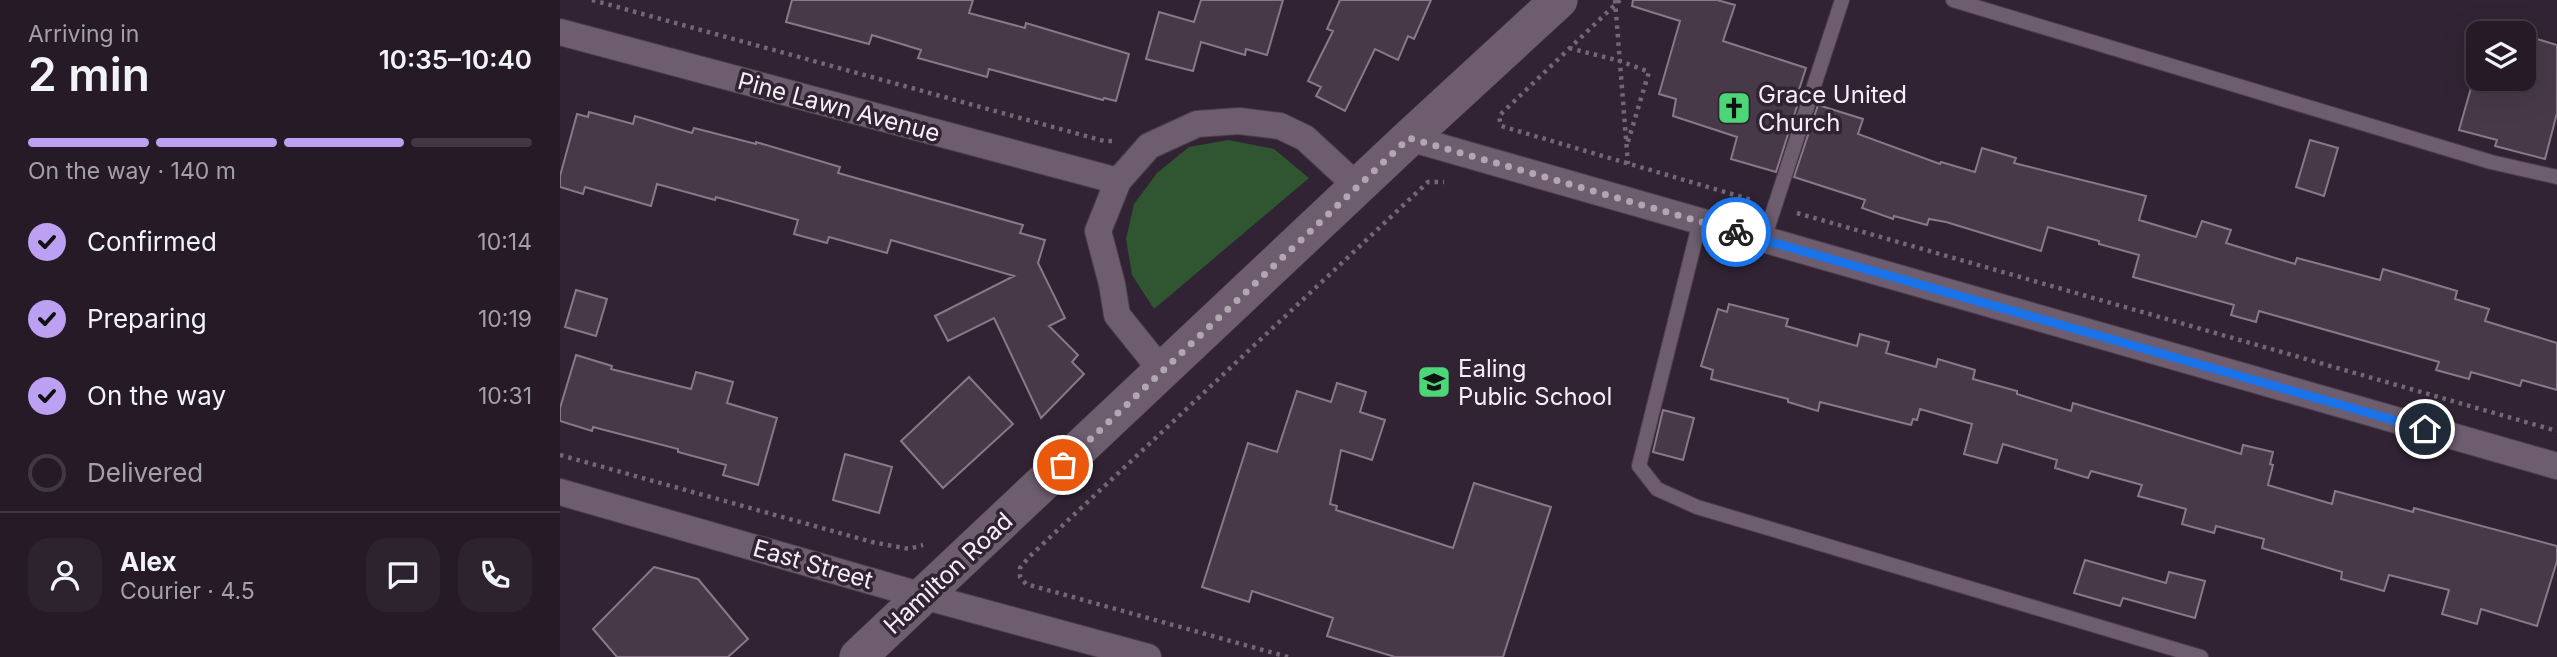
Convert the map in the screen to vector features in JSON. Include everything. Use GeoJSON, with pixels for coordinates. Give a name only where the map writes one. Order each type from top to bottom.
{"type":"FeatureCollection","features":[{"type":"Feature","properties":{"kind":"main road","name":"Hamilton Road"},"geometry":{"type":"LineString","coordinates":[[858,657],[1559,0]]}},
{"type":"Feature","properties":{"kind":"street","name":"Pine Lawn Avenue"},"geometry":{"type":"LineString","coordinates":[[560,32],[1118,181]]}},
{"type":"Feature","properties":{"kind":"street"},"geometry":{"type":"LineString","coordinates":[[1162,371],[1117,315],[1098,231],[1118,181],[1149,146],[1197,124],[1239,121],[1280,126],[1305,138],[1358,187]]}},
{"type":"Feature","properties":{"kind":"street"},"geometry":{"type":"LineString","coordinates":[[1409,138],[2557,466]]}},
{"type":"Feature","properties":{"kind":"street","name":"East Street"},"geometry":{"type":"LineString","coordinates":[[560,492],[1148,657]]}},
{"type":"Feature","properties":{"kind":"lane"},"geometry":{"type":"LineString","coordinates":[[1764,239],[1842,0]]}},
{"type":"Feature","properties":{"kind":"lane"},"geometry":{"type":"LineString","coordinates":[[1953,0],[2491,162],[2557,177]]}},
{"type":"Feature","properties":{"kind":"lane"},"geometry":{"type":"LineString","coordinates":[[1700,221],[1639,466],[1657,489],[1697,507],[2201,657]]}},
{"type":"Feature","properties":{"kind":"path"},"geometry":{"type":"LineString","coordinates":[[592,0],[1104,141],[1116,141],[1122,137]]}},
{"type":"Feature","properties":{"kind":"path"},"geometry":{"type":"LineString","coordinates":[[1617,1],[1499,116],[1499,122],[1510,130],[2557,431]]}},
{"type":"Feature","properties":{"kind":"path"},"geometry":{"type":"LineString","coordinates":[[1617,1],[1628,164],[1624,199]]}},
{"type":"Feature","properties":{"kind":"path"},"geometry":{"type":"LineString","coordinates":[[1523,33],[1649,72],[1627,145]]}},
{"type":"Feature","properties":{"kind":"path"},"geometry":{"type":"LineString","coordinates":[[1287,657],[1026,584],[1020,577],[1020,568],[1428,182],[1444,182]]}},
{"type":"Feature","properties":{"kind":"path"},"geometry":{"type":"LineString","coordinates":[[560,456],[872,542],[909,549],[921,547],[929,541]]}},
{"type":"Feature","properties":{"kind":"green space"},"geometry":{"type":"Polygon","coordinates":[[[1228,140],[1274,149],[1309,178],[1154,309],[1132,275],[1126,239],[1134,204],[1157,173],[1189,147],[1228,140]]]}},
{"type":"Feature","properties":{"kind":"building"},"geometry":{"type":"Polygon","coordinates":[[[792,0],[973,0],[969,13],[1025,28],[1026,23],[1129,54],[1116,101],[1103,100],[989,69],[987,77],[918,58],[921,50],[872,35],[869,44],[786,22],[792,0]]]}},
{"type":"Feature","properties":{"kind":"building"},"geometry":{"type":"Polygon","coordinates":[[[1201,0],[1283,0],[1267,55],[1246,49],[1245,55],[1201,42],[1193,71],[1146,59],[1159,12],[1194,22],[1201,0]]]}},
{"type":"Feature","properties":{"kind":"building"},"geometry":{"type":"Polygon","coordinates":[[[1340,0],[1431,0],[1414,39],[1408,36],[1398,60],[1375,49],[1345,111],[1316,96],[1321,87],[1308,81],[1333,31],[1327,29],[1340,0]]]}},
{"type":"Feature","properties":{"kind":"building","name":"Grace United Church"},"geometry":{"type":"Polygon","coordinates":[[[1633,0],[1717,0],[1735,5],[1723,41],[1806,68],[1796,99],[1799,100],[1776,172],[1731,159],[1737,137],[1673,116],[1676,99],[1659,94],[1680,21],[1632,6],[1633,0]]]}},
{"type":"Feature","properties":{"kind":"building"},"geometry":{"type":"Polygon","coordinates":[[[2536,39],[2557,45],[2557,113],[2545,159],[2495,146],[2497,140],[2459,130],[2470,91],[2536,91],[2536,39]]]}},
{"type":"Feature","properties":{"kind":"building"},"geometry":{"type":"Polygon","coordinates":[[[1818,105],[1863,119],[1858,134],[1940,164],[1941,162],[1975,172],[1982,148],[2016,158],[2014,163],[2146,196],[2139,220],[2196,237],[2202,221],[2231,230],[2226,243],[2295,264],[2297,258],[2380,280],[2383,269],[2457,291],[2455,299],[2489,309],[2485,321],[2557,343],[2557,390],[2522,380],[2520,386],[2471,372],[2469,379],[2436,370],[2439,362],[2259,311],[2256,322],[2231,315],[2234,305],[2133,277],[2139,255],[2048,227],[2041,251],[1946,222],[1929,219],[1927,225],[1894,216],[1893,219],[1862,208],[1865,200],[1794,177],[1818,105]]]}},
{"type":"Feature","properties":{"kind":"building"},"geometry":{"type":"Polygon","coordinates":[[[589,112],[633,124],[635,116],[692,133],[694,128],[756,142],[840,167],[838,173],[1023,225],[1020,233],[1045,240],[1038,263],[1065,318],[1049,326],[1078,355],[1072,362],[1084,374],[1041,418],[994,318],[948,341],[935,316],[1014,276],[891,240],[887,253],[829,237],[827,243],[794,234],[798,220],[657,184],[651,206],[585,187],[583,194],[560,187],[560,176],[577,114],[588,117],[589,112]]]}},
{"type":"Feature","properties":{"kind":"building"},"geometry":{"type":"Polygon","coordinates":[[[2310,140],[2338,148],[2324,196],[2296,187],[2310,140]]]}},
{"type":"Feature","properties":{"kind":"building"},"geometry":{"type":"Polygon","coordinates":[[[576,290],[607,299],[596,336],[565,327],[576,290]]]}},
{"type":"Feature","properties":{"kind":"building"},"geometry":{"type":"Polygon","coordinates":[[[1729,304],[1788,319],[1786,326],[1857,346],[1860,334],[1889,342],[1886,353],[1936,367],[1938,359],[1975,370],[1973,379],[2017,391],[2017,394],[2071,411],[2073,403],[2241,454],[2243,445],[2273,452],[2268,485],[2332,504],[2335,491],[2413,512],[2414,508],[2557,546],[2557,561],[2537,626],[2481,609],[2477,624],[2442,614],[2449,590],[2389,575],[2384,591],[2341,579],[2342,572],[2262,548],[2264,539],[2216,526],[2214,533],[2182,524],[2186,509],[2138,496],[2142,485],[2091,471],[2088,478],[2055,468],[2057,460],[2003,444],[1997,463],[1964,454],[1972,424],[1920,409],[1917,420],[1913,419],[1911,425],[1820,402],[1818,411],[1788,402],[1788,399],[1711,379],[1713,370],[1701,366],[1718,309],[1727,312],[1729,304]]]}},
{"type":"Feature","properties":{"kind":"building"},"geometry":{"type":"Polygon","coordinates":[[[576,355],[612,366],[611,369],[691,389],[696,372],[733,382],[727,403],[777,418],[758,485],[723,475],[726,465],[678,452],[678,449],[593,427],[592,431],[560,421],[560,408],[576,355]]]}},
{"type":"Feature","properties":{"kind":"building"},"geometry":{"type":"Polygon","coordinates":[[[969,377],[1013,424],[943,488],[901,441],[969,377]]]}},
{"type":"Feature","properties":{"kind":"building"},"geometry":{"type":"Polygon","coordinates":[[[1337,383],[1366,392],[1360,412],[1385,420],[1372,460],[1341,450],[1330,504],[1337,506],[1336,510],[1453,548],[1474,483],[1551,507],[1503,657],[1395,657],[1327,636],[1333,618],[1252,591],[1249,602],[1202,587],[1248,443],[1277,452],[1297,391],[1331,402],[1337,383]]]}},
{"type":"Feature","properties":{"kind":"building"},"geometry":{"type":"Polygon","coordinates":[[[1663,410],[1694,418],[1683,460],[1653,452],[1663,410]]]}},
{"type":"Feature","properties":{"kind":"building"},"geometry":{"type":"Polygon","coordinates":[[[845,454],[892,467],[879,513],[833,500],[845,454]]]}},
{"type":"Feature","properties":{"kind":"building"},"geometry":{"type":"Polygon","coordinates":[[[2085,560],[2166,583],[2169,572],[2205,581],[2195,618],[2123,598],[2120,606],[2074,593],[2085,560]]]}},
{"type":"Feature","properties":{"kind":"building"},"geometry":{"type":"Polygon","coordinates":[[[654,567],[698,579],[748,639],[728,657],[617,657],[593,629],[654,567]]]}},
{"type":"Feature","properties":{"kind":"way so far"},"geometry":{"type":"LineString","coordinates":[[1063,465],[1409,138],[1736,232]]}},
{"type":"Feature","properties":{"kind":"place","name":"Grace United Church"},"geometry":{"type":"Point","coordinates":[1734,108]}},
{"type":"Feature","properties":{"kind":"place","name":"Ealing Public School"},"geometry":{"type":"Point","coordinates":[1434,382]}},
{"type":"Feature","properties":{"kind":"route"},"geometry":{"type":"LineString","coordinates":[[1736,232],[2425,429]]}}]}
